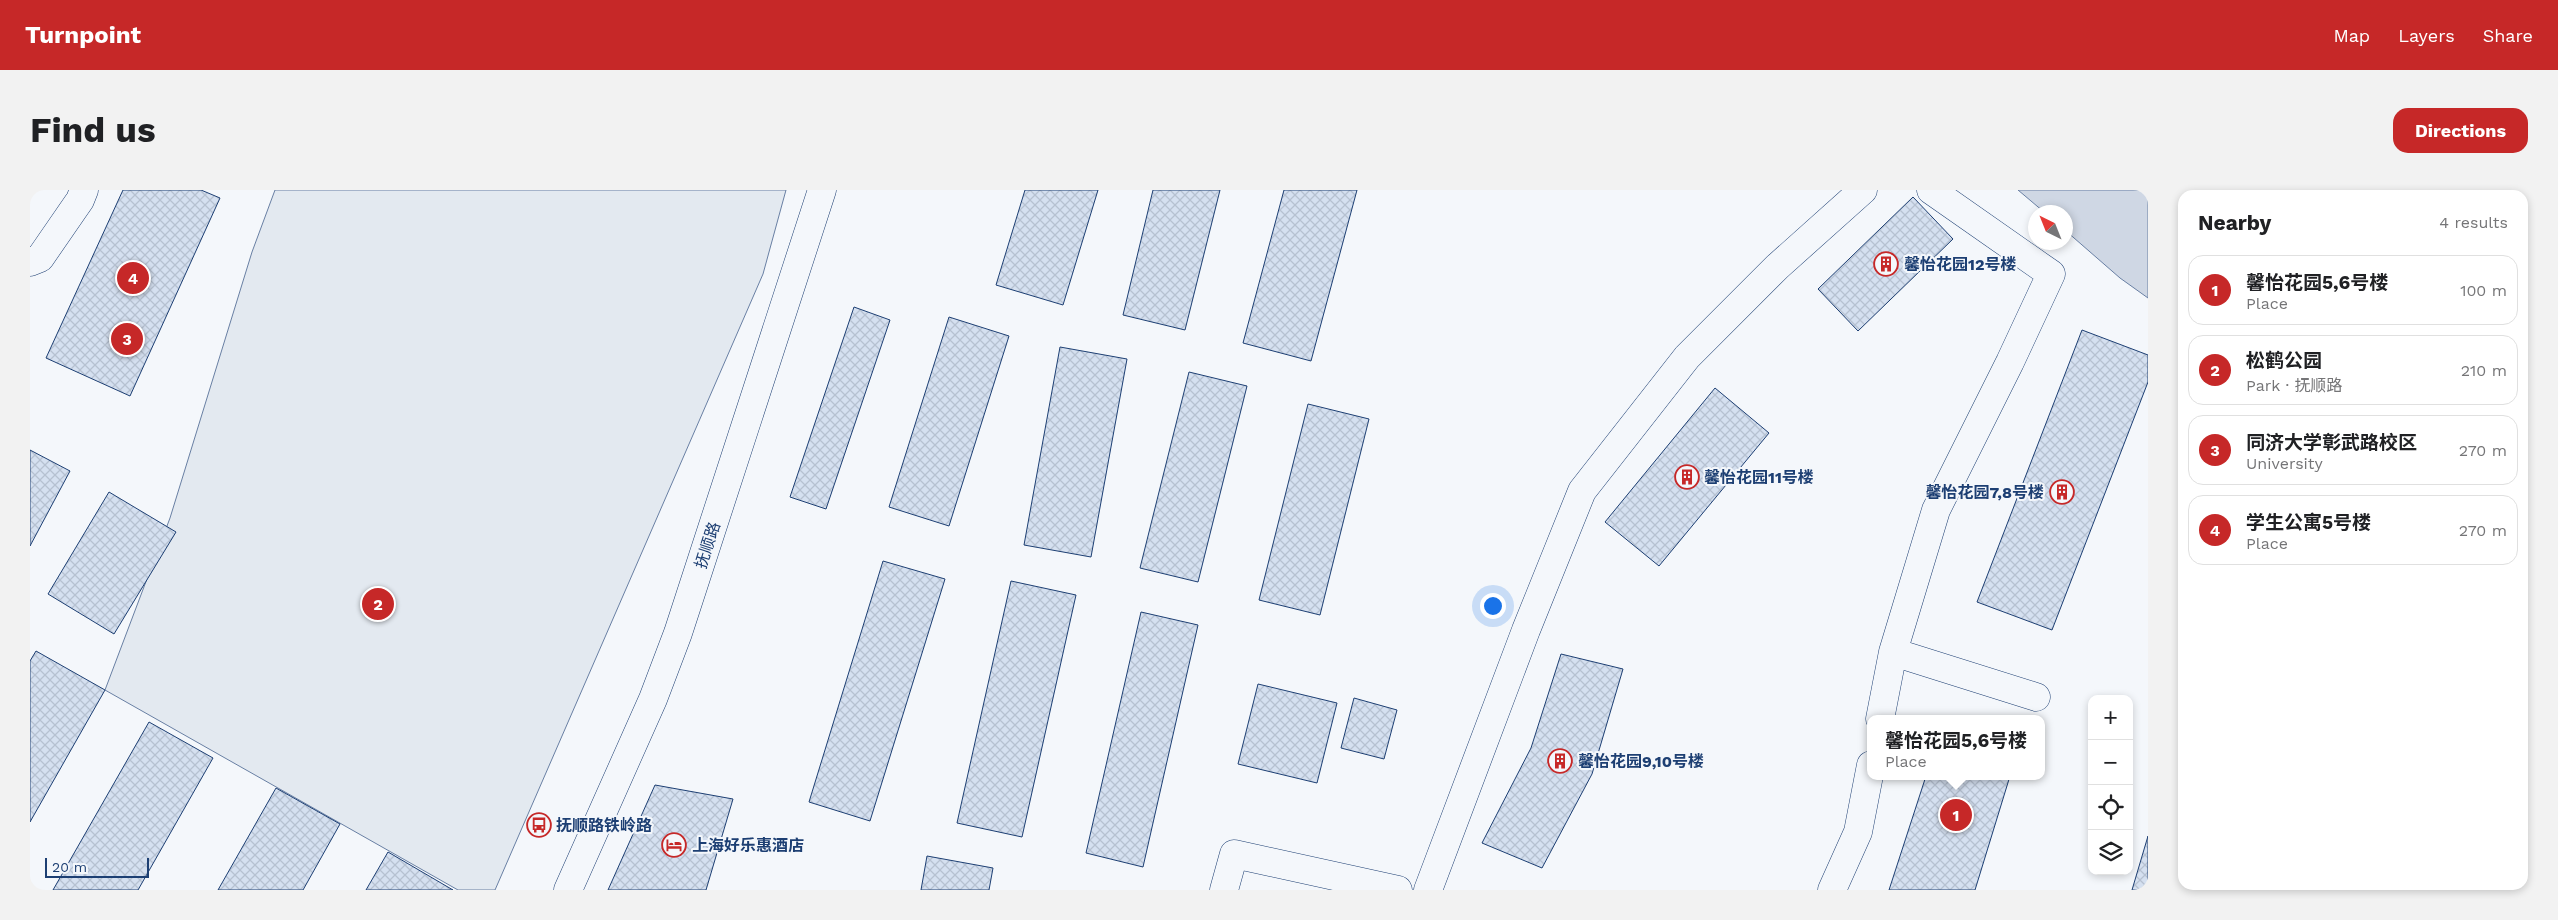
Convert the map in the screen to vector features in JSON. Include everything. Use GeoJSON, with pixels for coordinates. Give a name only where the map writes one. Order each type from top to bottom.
{"type":"FeatureCollection","features":[{"type":"Feature","properties":{"kind":"street"},"geometry":{"type":"LineString","coordinates":[[30,262],[40,258],[80,200],[84,190]]}},
{"type":"Feature","properties":{"kind":"street","name":"抚顺路"},"geometry":{"type":"LineString","coordinates":[[568,890],[653,699],[678,633],[822,190]]}},
{"type":"Feature","properties":{"kind":"street"},"geometry":{"type":"LineString","coordinates":[[1428,890],[1526,630],[1582,491],[1687,357],[1776,267],[1863,190]]}},
{"type":"Feature","properties":{"kind":"street"},"geometry":{"type":"LineString","coordinates":[[1881,715],[1893,652],[1936,510],[2010,362],[2051,274],[1931,190]]}},
{"type":"Feature","properties":{"kind":"street"},"geometry":{"type":"LineString","coordinates":[[1893,652],[2036,698]]}},
{"type":"Feature","properties":{"kind":"street"},"geometry":{"type":"LineString","coordinates":[[1832,890],[1858,832],[1868,780]]}},
{"type":"Feature","properties":{"kind":"street"},"geometry":{"type":"LineString","coordinates":[[1224,890],[1234,854],[1398,890]]}},
{"type":"Feature","properties":{"kind":"shaded area"},"geometry":{"type":"Polygon","coordinates":[[[275,190],[786,190],[763,274],[495,890],[458,890],[105,690],[170,518],[252,252],[275,190]]]}},
{"type":"Feature","properties":{"kind":"shaded area"},"geometry":{"type":"Polygon","coordinates":[[[2018,190],[2148,190],[2148,298],[2120,278],[2073,237],[2073,205],[2036,205],[2018,190]]]}},
{"type":"Feature","properties":{"kind":"building"},"geometry":{"type":"Polygon","coordinates":[[[123,190],[201,190],[220,198],[130,396],[46,358],[123,190]]]}},
{"type":"Feature","properties":{"kind":"building"},"geometry":{"type":"Polygon","coordinates":[[[1025,190],[1098,190],[1063,305],[996,285],[1025,190]]]}},
{"type":"Feature","properties":{"kind":"building"},"geometry":{"type":"Polygon","coordinates":[[[1153,190],[1220,190],[1185,330],[1123,315],[1153,190]]]}},
{"type":"Feature","properties":{"kind":"building"},"geometry":{"type":"Polygon","coordinates":[[[1284,190],[1357,190],[1311,361],[1243,343],[1284,190]]]}},
{"type":"Feature","properties":{"kind":"building","name":"馨怡花园12号楼"},"geometry":{"type":"Polygon","coordinates":[[[1913,197],[1953,239],[1858,331],[1818,289],[1913,197]]]}},
{"type":"Feature","properties":{"kind":"building"},"geometry":{"type":"Polygon","coordinates":[[[854,307],[890,320],[826,509],[790,497],[854,307]]]}},
{"type":"Feature","properties":{"kind":"building"},"geometry":{"type":"Polygon","coordinates":[[[949,317],[1009,336],[949,526],[889,507],[949,317]]]}},
{"type":"Feature","properties":{"kind":"building","name":"馨怡花园7,8号楼"},"geometry":{"type":"Polygon","coordinates":[[[2082,330],[2148,355],[2148,382],[2052,630],[1977,602],[2082,330]]]}},
{"type":"Feature","properties":{"kind":"building"},"geometry":{"type":"Polygon","coordinates":[[[1060,347],[1127,359],[1091,557],[1024,545],[1060,347]]]}},
{"type":"Feature","properties":{"kind":"building"},"geometry":{"type":"Polygon","coordinates":[[[1189,372],[1247,386],[1198,582],[1140,568],[1189,372]]]}},
{"type":"Feature","properties":{"kind":"building","name":"馨怡花园11号楼"},"geometry":{"type":"Polygon","coordinates":[[[1715,388],[1769,433],[1659,566],[1605,522],[1715,388]]]}},
{"type":"Feature","properties":{"kind":"building"},"geometry":{"type":"Polygon","coordinates":[[[1308,404],[1369,419],[1320,615],[1259,600],[1308,404]]]}},
{"type":"Feature","properties":{"kind":"building"},"geometry":{"type":"Polygon","coordinates":[[[30,450],[70,471],[30,546],[30,450]]]}},
{"type":"Feature","properties":{"kind":"building"},"geometry":{"type":"Polygon","coordinates":[[[109,492],[176,532],[114,634],[48,594],[109,492]]]}},
{"type":"Feature","properties":{"kind":"building"},"geometry":{"type":"Polygon","coordinates":[[[883,561],[945,579],[870,821],[809,802],[883,561]]]}},
{"type":"Feature","properties":{"kind":"building"},"geometry":{"type":"Polygon","coordinates":[[[1011,581],[1076,595],[1022,837],[957,823],[1011,581]]]}},
{"type":"Feature","properties":{"kind":"building"},"geometry":{"type":"Polygon","coordinates":[[[1141,612],[1198,625],[1143,867],[1086,853],[1141,612]]]}},
{"type":"Feature","properties":{"kind":"building"},"geometry":{"type":"Polygon","coordinates":[[[36,651],[105,690],[30,822],[30,661],[36,651]]]}},
{"type":"Feature","properties":{"kind":"building","name":"馨怡花园9,10号楼"},"geometry":{"type":"Polygon","coordinates":[[[1561,654],[1623,669],[1592,774],[1542,868],[1482,843],[1531,748],[1561,654]]]}},
{"type":"Feature","properties":{"kind":"building"},"geometry":{"type":"Polygon","coordinates":[[[1258,684],[1337,703],[1317,783],[1238,764],[1258,684]]]}},
{"type":"Feature","properties":{"kind":"building"},"geometry":{"type":"Polygon","coordinates":[[[1354,698],[1397,710],[1384,759],[1341,748],[1354,698]]]}},
{"type":"Feature","properties":{"kind":"building"},"geometry":{"type":"Polygon","coordinates":[[[149,722],[213,758],[138,890],[53,890],[149,722]]]}},
{"type":"Feature","properties":{"kind":"building"},"geometry":{"type":"Polygon","coordinates":[[[1925,780],[2009,780],[1975,890],[1889,890],[1925,780]]]}},
{"type":"Feature","properties":{"kind":"building","name":"上海好乐惠酒店"},"geometry":{"type":"Polygon","coordinates":[[[655,785],[733,799],[706,890],[608,890],[655,785]]]}},
{"type":"Feature","properties":{"kind":"building"},"geometry":{"type":"Polygon","coordinates":[[[276,788],[340,824],[303,890],[218,890],[276,788]]]}},
{"type":"Feature","properties":{"kind":"building"},"geometry":{"type":"Polygon","coordinates":[[[2148,836],[2148,890],[2132,890],[2148,836]]]}},
{"type":"Feature","properties":{"kind":"building"},"geometry":{"type":"Polygon","coordinates":[[[388,852],[453,890],[366,890],[388,852]]]}},
{"type":"Feature","properties":{"kind":"building"},"geometry":{"type":"Polygon","coordinates":[[[927,856],[993,868],[989,890],[921,890],[927,856]]]}},
{"type":"Feature","properties":{"kind":"place","name":"馨怡花园12号楼"},"geometry":{"type":"Point","coordinates":[1886,264]}},
{"type":"Feature","properties":{"kind":"place","name":"学生公寓5号楼"},"geometry":{"type":"Point","coordinates":[133,278]}},
{"type":"Feature","properties":{"kind":"place","name":"同济大学彰武路校区"},"geometry":{"type":"Point","coordinates":[127,339]}},
{"type":"Feature","properties":{"kind":"place","name":"馨怡花园11号楼"},"geometry":{"type":"Point","coordinates":[1687,477]}},
{"type":"Feature","properties":{"kind":"place","name":"馨怡花园7,8号楼"},"geometry":{"type":"Point","coordinates":[2062,492]}},
{"type":"Feature","properties":{"kind":"place","name":"松鹤公园"},"geometry":{"type":"Point","coordinates":[378,604]}},
{"type":"Feature","properties":{"kind":"place","name":"馨怡花园9,10号楼"},"geometry":{"type":"Point","coordinates":[1560,761]}},
{"type":"Feature","properties":{"kind":"place","name":"馨怡花园5,6号楼"},"geometry":{"type":"Point","coordinates":[1956,815]}},
{"type":"Feature","properties":{"kind":"place","name":"抚顺路铁岭路"},"geometry":{"type":"Point","coordinates":[539,825]}},
{"type":"Feature","properties":{"kind":"place","name":"上海好乐惠酒店"},"geometry":{"type":"Point","coordinates":[674,845]}}]}
